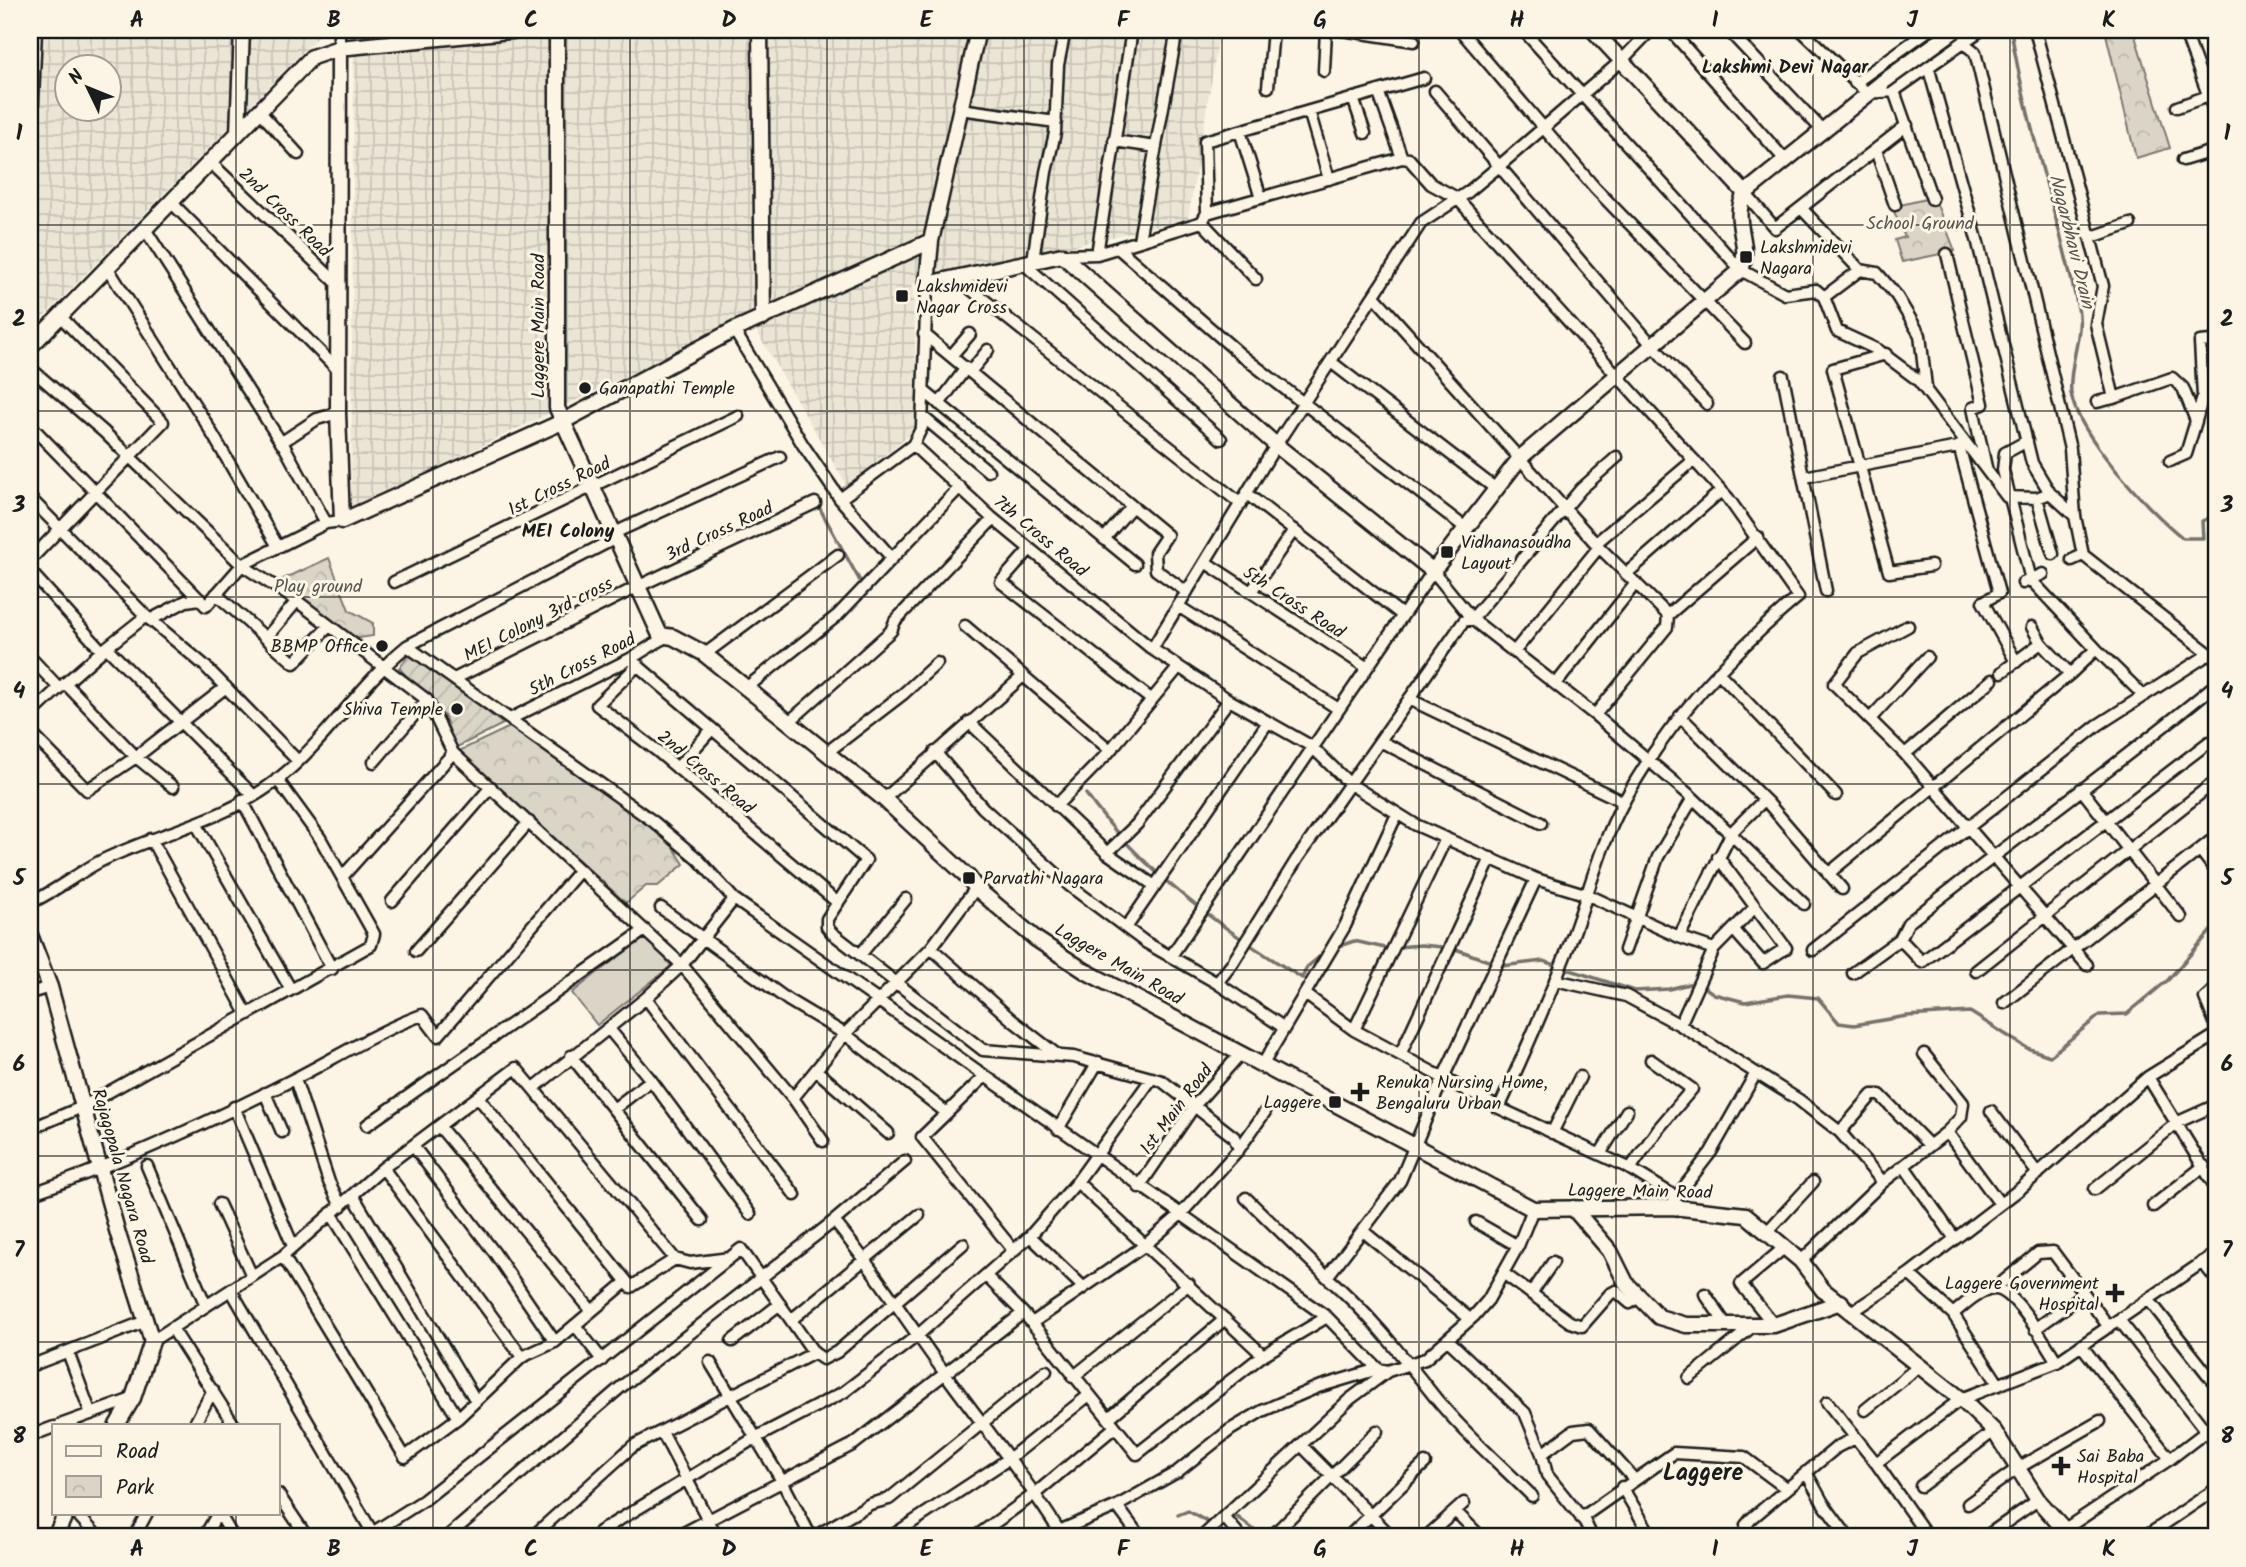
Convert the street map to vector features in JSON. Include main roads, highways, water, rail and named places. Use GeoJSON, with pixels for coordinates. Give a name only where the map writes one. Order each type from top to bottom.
{"type":"FeatureCollection","features":[{"type":"Feature","properties":{"kind":"waterway","name":"Nagarbhavi Drain"},"geometry":{"type":"LineString","coordinates":[[2011,30],[2025,100],[2078,308],[2079,329],[2071,382],[2076,410],[2086,430],[2117,472],[2152,510],[2183,538],[2203,538],[2202,521],[2216,515]]}},
{"type":"Feature","properties":{"kind":"waterway"},"geometry":{"type":"LineString","coordinates":[[814,498],[860,581]]}},
{"type":"Feature","properties":{"kind":"waterway"},"geometry":{"type":"LineString","coordinates":[[1086,794],[1108,822],[1157,873],[1242,939],[1302,978],[1307,967],[1324,953]]}},
{"type":"Feature","properties":{"kind":"waterway"},"geometry":{"type":"LineString","coordinates":[[1334,948],[1354,941],[1385,948],[1421,945],[1453,948],[1502,966],[1543,961],[1635,991],[1669,989],[1697,982],[1714,994],[1745,1002],[1788,995],[1818,998],[1839,1023],[1854,1025],[1907,1016],[1970,1012],[2027,1048],[2050,1056],[2100,1015],[2127,1014],[2168,980],[2216,925]]}},
{"type":"Feature","properties":{"kind":"waterway"},"geometry":{"type":"LineString","coordinates":[[1178,1515],[1188,1511],[1213,1525]]}},
{"type":"Feature","properties":{"kind":"waterway"},"geometry":{"type":"LineString","coordinates":[[1229,1521],[1236,1516],[1263,1537]]}},
{"type":"Feature","properties":{"kind":"place","name":"Lakshmidevi Nagara"},"geometry":{"type":"Point","coordinates":[1746,257]}},
{"type":"Feature","properties":{"kind":"place","name":"Lakshmidevi Nagar Cross"},"geometry":{"type":"Point","coordinates":[902,296]}},
{"type":"Feature","properties":{"kind":"place","name":"Ganapathi Temple"},"geometry":{"type":"Point","coordinates":[585,388]}},
{"type":"Feature","properties":{"kind":"place","name":"Vidhanasoudha Layout"},"geometry":{"type":"Point","coordinates":[1447,552]}},
{"type":"Feature","properties":{"kind":"place","name":"BBMP Office"},"geometry":{"type":"Point","coordinates":[382,646]}},
{"type":"Feature","properties":{"kind":"place","name":"Shiva Temple"},"geometry":{"type":"Point","coordinates":[457,709]}},
{"type":"Feature","properties":{"kind":"place","name":"Parvathi Nagara"},"geometry":{"type":"Point","coordinates":[969,878]}},
{"type":"Feature","properties":{"kind":"place","name":"Renuka Nursing Home, Bengaluru Urban"},"geometry":{"type":"Point","coordinates":[1360,1092]}},
{"type":"Feature","properties":{"kind":"place","name":"Laggere"},"geometry":{"type":"Point","coordinates":[1335,1102]}},
{"type":"Feature","properties":{"kind":"place","name":"Laggere Government Hospital"},"geometry":{"type":"Point","coordinates":[2115,1293]}},
{"type":"Feature","properties":{"kind":"place","name":"Sai Baba Hospital"},"geometry":{"type":"Point","coordinates":[2061,1466]}},
{"type":"Feature","properties":{"kind":"district","name":"Lakshmi Devi Nagar"},"geometry":{"type":"Point","coordinates":[1785,66]}},
{"type":"Feature","properties":{"kind":"district","name":"MEI Colony"},"geometry":{"type":"Point","coordinates":[568,530]}},
{"type":"Feature","properties":{"kind":"district","name":"Laggere"},"geometry":{"type":"Point","coordinates":[1703,1472]}},
{"type":"Feature","properties":{"kind":"park label","name":"School Ground"},"geometry":{"type":"Point","coordinates":[1920,223]}},
{"type":"Feature","properties":{"kind":"park label","name":"Play ground"},"geometry":{"type":"Point","coordinates":[318,586]}}]}
